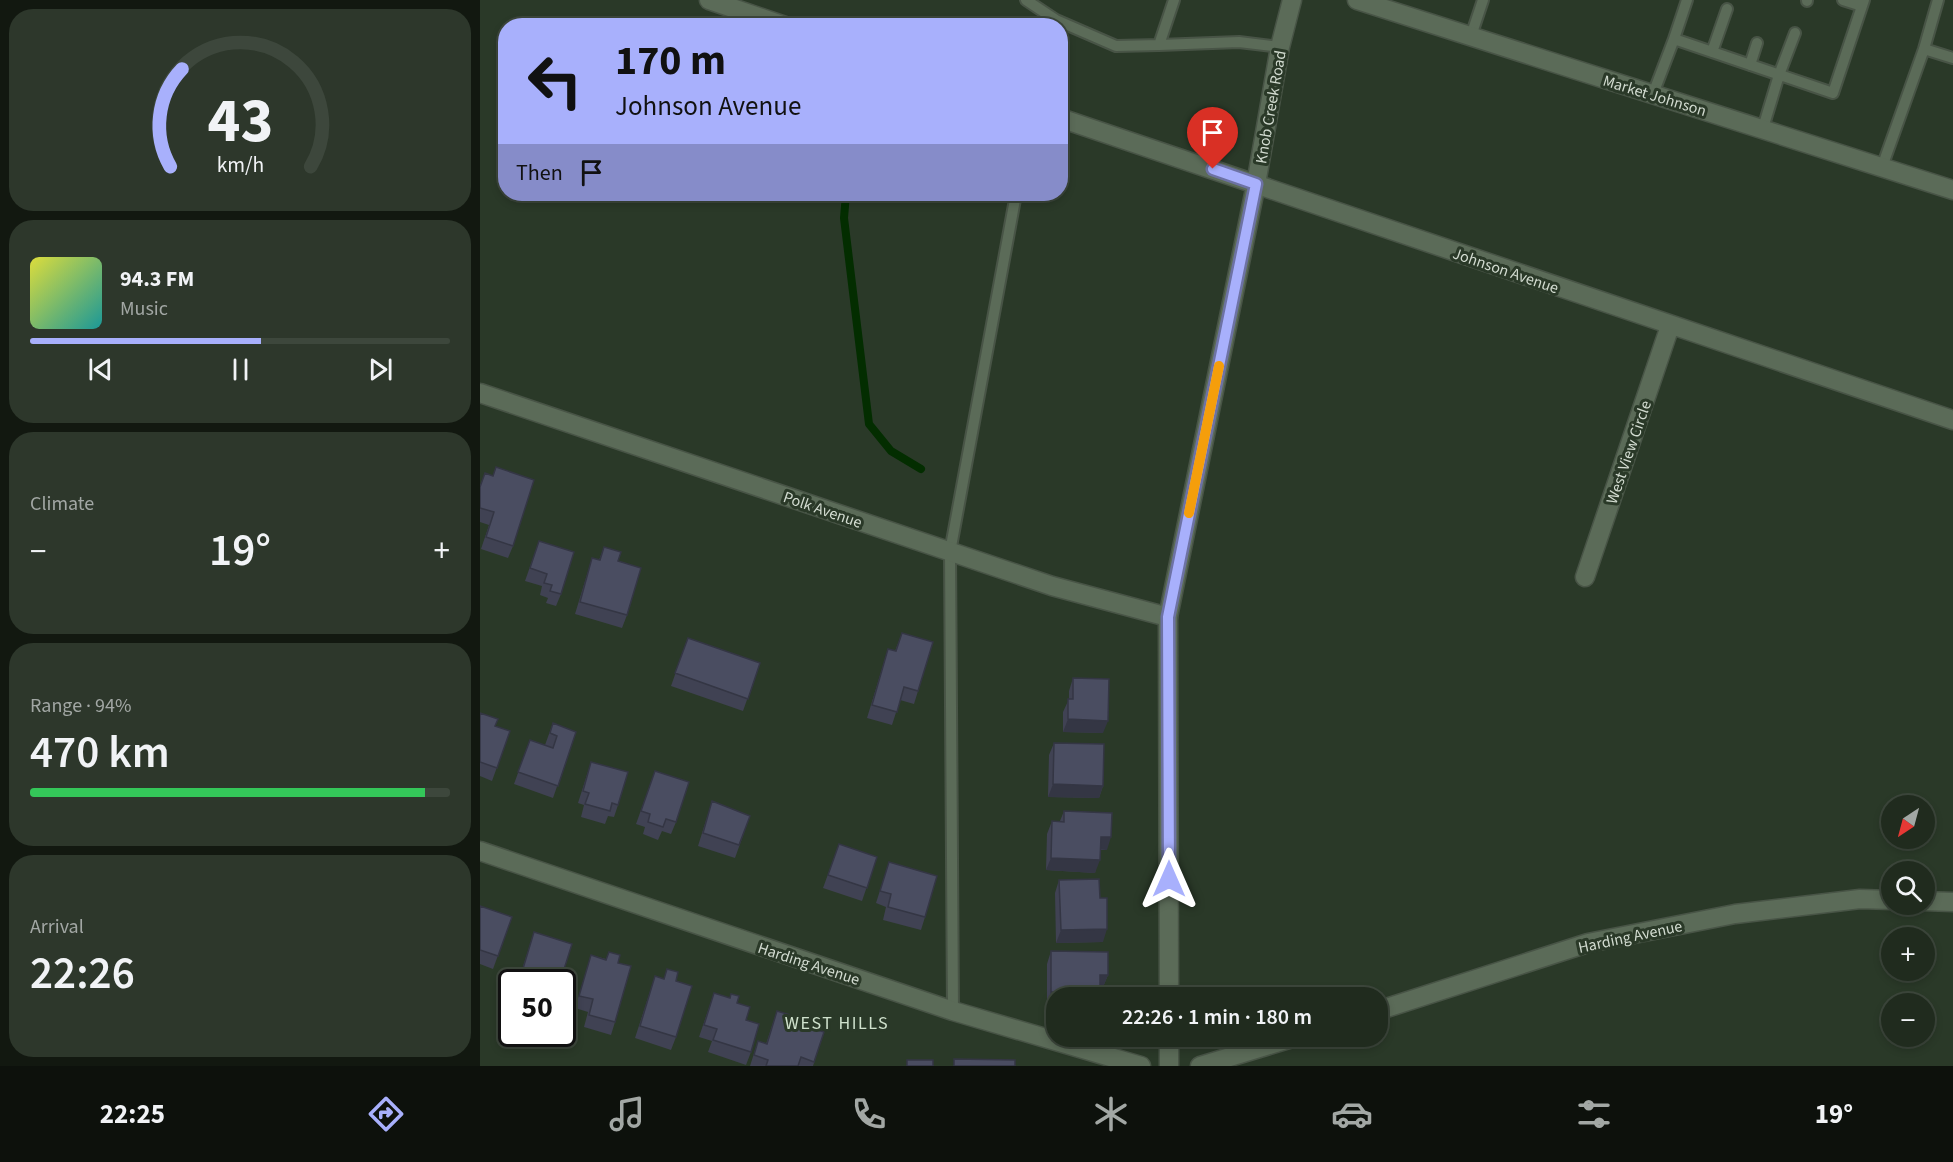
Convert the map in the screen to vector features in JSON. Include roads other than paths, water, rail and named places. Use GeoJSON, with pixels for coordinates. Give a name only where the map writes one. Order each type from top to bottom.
{"type":"FeatureCollection","features":[{"type":"Feature","properties":{"kind":"street"},"geometry":{"type":"LineString","coordinates":[[710,0],[762,18]]}},
{"type":"Feature","properties":{"kind":"street","name":"Knob Creek Road"},"geometry":{"type":"LineString","coordinates":[[1169,987],[1168,617],[1256,184],[1280,47],[1292,0]]}},
{"type":"Feature","properties":{"kind":"street","name":"Market Johnson"},"geometry":{"type":"LineString","coordinates":[[1358,0],[1953,190]]}},
{"type":"Feature","properties":{"kind":"street","name":"Johnson Avenue"},"geometry":{"type":"LineString","coordinates":[[1068,121],[1953,420]]}},
{"type":"Feature","properties":{"kind":"street","name":"West View Circle"},"geometry":{"type":"LineString","coordinates":[[1585,577],[1671,326]]}},
{"type":"Feature","properties":{"kind":"street","name":"Polk Avenue"},"geometry":{"type":"LineString","coordinates":[[480,393],[1052,586],[1168,617]]}},
{"type":"Feature","properties":{"kind":"street","name":"Harding Avenue"},"geometry":{"type":"LineString","coordinates":[[480,851],[953,1011],[1141,1066]]}},
{"type":"Feature","properties":{"kind":"street","name":"Harding Avenue"},"geometry":{"type":"LineString","coordinates":[[1388,1007],[1588,943],[1735,914],[1860,898],[1881,899]]}},
{"type":"Feature","properties":{"kind":"street"},"geometry":{"type":"LineString","coordinates":[[1935,901],[1953,902]]}},
{"type":"Feature","properties":{"kind":"street"},"geometry":{"type":"LineString","coordinates":[[1169,1047],[1169,1066]]}},
{"type":"Feature","properties":{"kind":"street"},"geometry":{"type":"LineString","coordinates":[[1200,1066],[1263,1047]]}},
{"type":"Feature","properties":{"kind":"lane"},"geometry":{"type":"LineString","coordinates":[[1026,0],[1053,18]]}},
{"type":"Feature","properties":{"kind":"lane"},"geometry":{"type":"LineString","coordinates":[[1159,45],[1174,0]]}},
{"type":"Feature","properties":{"kind":"lane"},"geometry":{"type":"LineString","coordinates":[[1471,36],[1483,0]]}},
{"type":"Feature","properties":{"kind":"lane"},"geometry":{"type":"LineString","coordinates":[[1653,94],[1687,0]]}},
{"type":"Feature","properties":{"kind":"lane"},"geometry":{"type":"LineString","coordinates":[[1674,39],[1833,93],[1863,3],[1843,0]]}},
{"type":"Feature","properties":{"kind":"lane"},"geometry":{"type":"LineString","coordinates":[[1882,167],[1924,49],[1938,0]]}},
{"type":"Feature","properties":{"kind":"lane"},"geometry":{"type":"LineString","coordinates":[[1712,52],[1727,9]]}},
{"type":"Feature","properties":{"kind":"lane"},"geometry":{"type":"LineString","coordinates":[[1068,25],[1116,46],[1239,42],[1280,47]]}},
{"type":"Feature","properties":{"kind":"lane"},"geometry":{"type":"LineString","coordinates":[[1763,128],[1795,33]]}},
{"type":"Feature","properties":{"kind":"lane"},"geometry":{"type":"LineString","coordinates":[[1750,65],[1757,43]]}},
{"type":"Feature","properties":{"kind":"lane"},"geometry":{"type":"LineString","coordinates":[[1924,49],[1953,58]]}},
{"type":"Feature","properties":{"kind":"lane"},"geometry":{"type":"LineString","coordinates":[[953,1011],[950,552],[1015,201]]}},
{"type":"Feature","properties":{"kind":"waterway"},"geometry":{"type":"LineString","coordinates":[[845,201],[844,218],[869,424],[891,451],[921,469]]}},
{"type":"Feature","properties":{"kind":"district","name":"WEST HILLS"},"geometry":{"type":"Point","coordinates":[837,1023]}}]}
